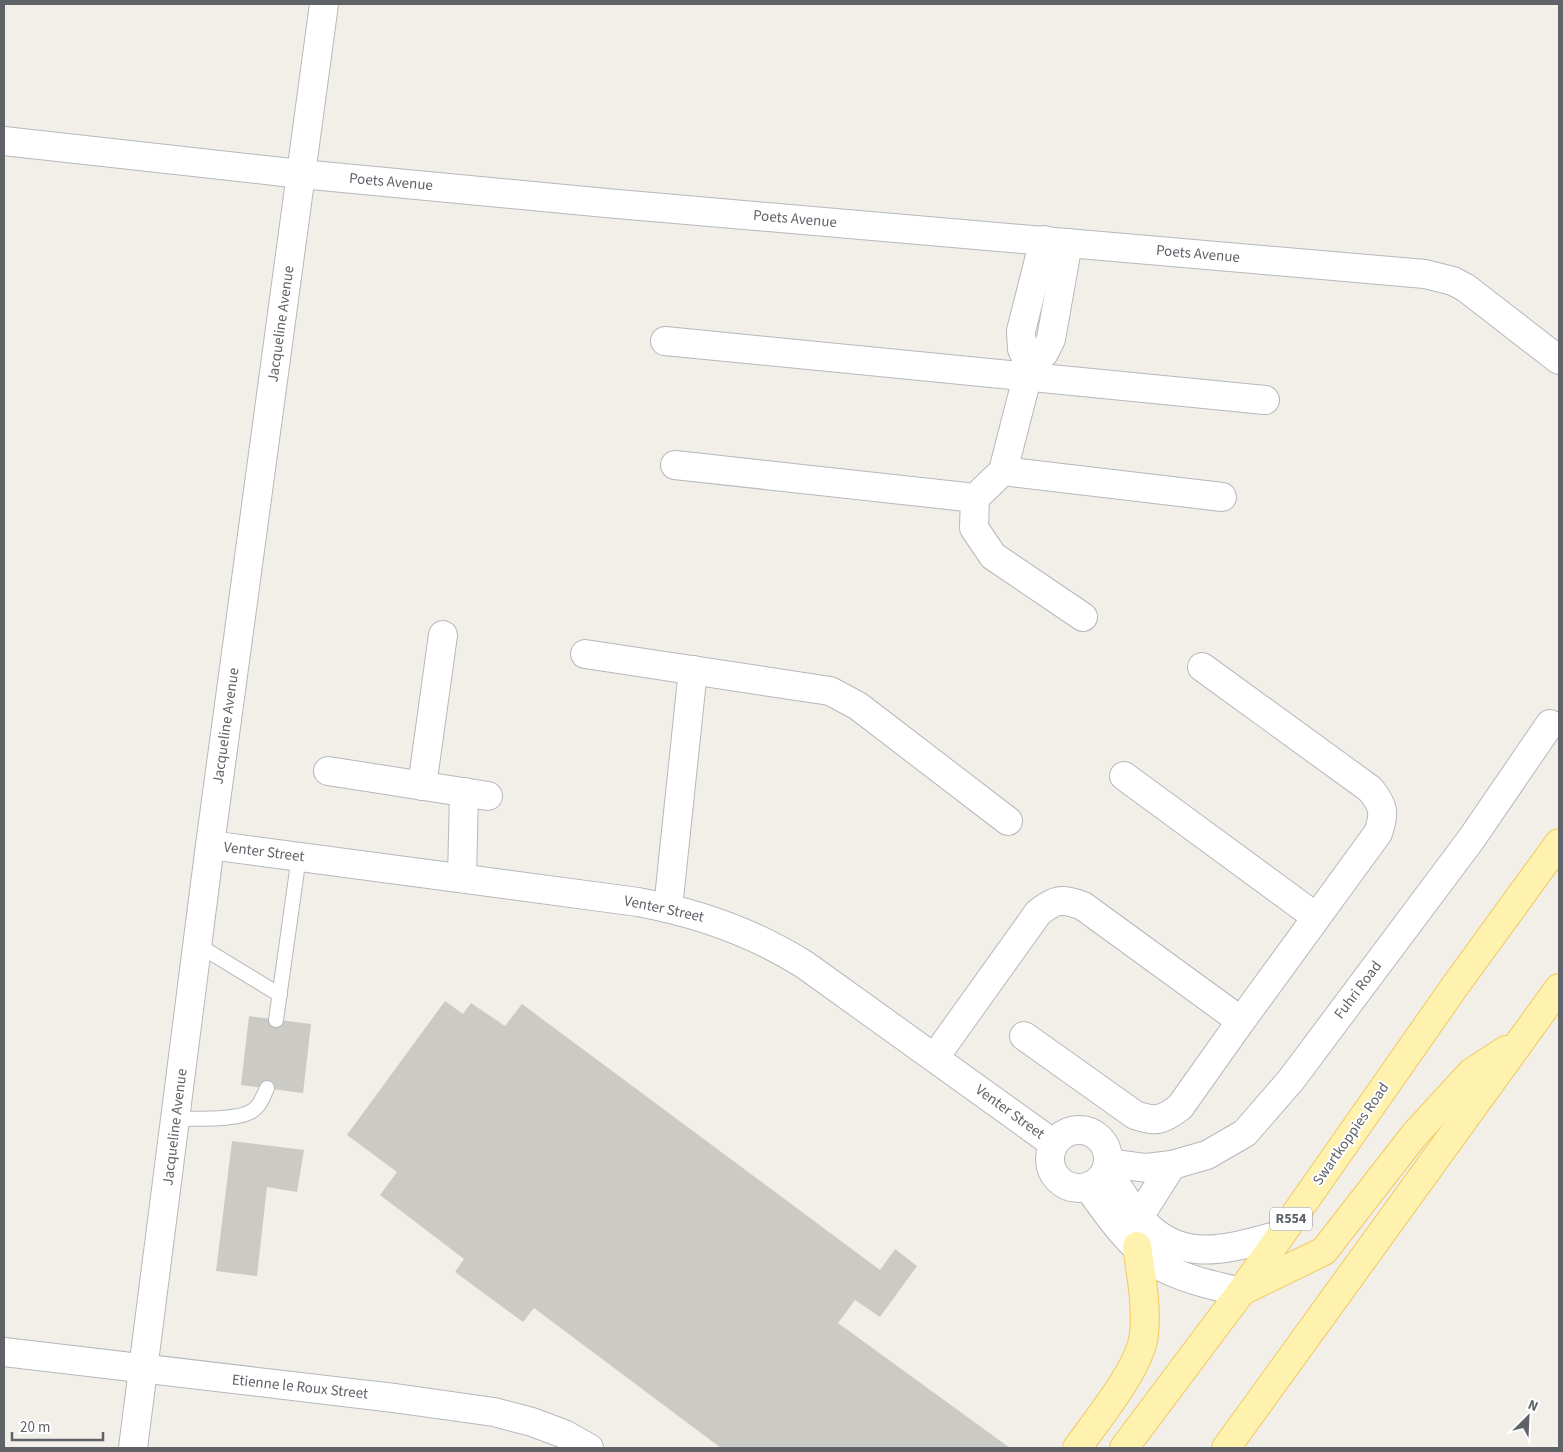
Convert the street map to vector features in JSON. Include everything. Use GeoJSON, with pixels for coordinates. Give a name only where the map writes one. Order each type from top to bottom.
{"type":"FeatureCollection","features":[{"type":"Feature","properties":{"kind":"main road","name":"Swartkoppies Road"},"geometry":{"type":"LineString","coordinates":[[1124,1448],[1241,1292],[1455,986],[1559,843]]}},
{"type":"Feature","properties":{"kind":"main road"},"geometry":{"type":"LineString","coordinates":[[1226,1448],[1559,988]]}},
{"type":"Feature","properties":{"kind":"main road"},"geometry":{"type":"LineString","coordinates":[[1241,1292],[1324,1251],[1421,1127],[1472,1072],[1518,1043]]}},
{"type":"Feature","properties":{"kind":"main road"},"geometry":{"type":"LineString","coordinates":[[1078,1448],[1136,1362],[1144,1335],[1142,1283],[1137,1246]]}},
{"type":"Feature","properties":{"kind":"street","name":"Jacqueline Avenue"},"geometry":{"type":"LineString","coordinates":[[133,1448],[210,844],[324,4]]}},
{"type":"Feature","properties":{"kind":"street","name":"Poets Avenue"},"geometry":{"type":"LineString","coordinates":[[4,141],[301,174],[1441,277],[1466,288],[1559,360]]}},
{"type":"Feature","properties":{"kind":"street"},"geometry":{"type":"LineString","coordinates":[[1056,242],[1051,340],[1044,353],[1028,371],[1003,471],[975,498],[974,528],[993,556],[1083,617]]}},
{"type":"Feature","properties":{"kind":"street"},"geometry":{"type":"LineString","coordinates":[[665,342],[1028,371],[1265,400]]}},
{"type":"Feature","properties":{"kind":"street"},"geometry":{"type":"LineString","coordinates":[[675,465],[975,498]]}},
{"type":"Feature","properties":{"kind":"street"},"geometry":{"type":"LineString","coordinates":[[1003,471],[1222,497]]}},
{"type":"Feature","properties":{"kind":"street"},"geometry":{"type":"LineString","coordinates":[[422,786],[443,635]]}},
{"type":"Feature","properties":{"kind":"street"},"geometry":{"type":"LineString","coordinates":[[585,654],[814,688],[844,697],[1008,821]]}},
{"type":"Feature","properties":{"kind":"street"},"geometry":{"type":"LineString","coordinates":[[1024,1036],[1135,1115],[1150,1120],[1166,1118],[1180,1107],[1240,1021],[1378,833],[1384,818],[1381,801],[1370,788],[1202,667]]}},
{"type":"Feature","properties":{"kind":"street"},"geometry":{"type":"LineString","coordinates":[[668,908],[693,670]]}},
{"type":"Feature","properties":{"kind":"street","name":"Fuhri Road"},"geometry":{"type":"LineString","coordinates":[[1101,1173],[1172,1166],[1207,1155],[1245,1133],[1291,1080],[1472,838],[1550,724]]}},
{"type":"Feature","properties":{"kind":"street"},"geometry":{"type":"LineString","coordinates":[[328,771],[476,794],[462,878]]}},
{"type":"Feature","properties":{"kind":"street"},"geometry":{"type":"LineString","coordinates":[[1124,776],[1316,916]]}},
{"type":"Feature","properties":{"kind":"street","name":"Venter Street"},"geometry":{"type":"LineString","coordinates":[[210,844],[668,908],[728,925],[782,950],[935,1057],[1054,1144]]}},
{"type":"Feature","properties":{"kind":"street"},"geometry":{"type":"LineString","coordinates":[[935,1057],[1038,913],[1050,903],[1067,900],[1083,906],[1240,1021]]}},
{"type":"Feature","properties":{"kind":"street"},"geometry":{"type":"LineString","coordinates":[[1101,1173],[1069,1188],[1054,1177],[1048,1162],[1054,1144],[1061,1136],[1071,1130],[1083,1130],[1094,1134],[1103,1141],[1108,1152],[1101,1173],[1120,1231],[1154,1263],[1196,1281],[1241,1292]]}},
{"type":"Feature","properties":{"kind":"street"},"geometry":{"type":"LineString","coordinates":[[1139,1217],[1172,1166]]}},
{"type":"Feature","properties":{"kind":"street"},"geometry":{"type":"LineString","coordinates":[[1101,1173],[1154,1232],[1178,1247],[1211,1250],[1242,1245],[1280,1235]]}},
{"type":"Feature","properties":{"kind":"street","name":"Etienne le Roux Street"},"geometry":{"type":"LineString","coordinates":[[4,1352],[394,1398],[494,1412],[532,1422],[556,1431],[589,1448]]}},
{"type":"Feature","properties":{"kind":"lane"},"geometry":{"type":"LineString","coordinates":[[276,1020],[299,856]]}},
{"type":"Feature","properties":{"kind":"lane"},"geometry":{"type":"LineString","coordinates":[[198,945],[280,995]]}},
{"type":"Feature","properties":{"kind":"lane"},"geometry":{"type":"LineString","coordinates":[[176,1119],[237,1116],[251,1112],[262,1102],[267,1088]]}},
{"type":"Feature","properties":{"kind":"building"},"geometry":{"type":"Polygon","coordinates":[[[445,1001],[463,1014],[471,1003],[505,1026],[522,1004],[880,1270],[895,1249],[917,1266],[880,1317],[855,1300],[838,1323],[1010,1448],[721,1448],[534,1308],[523,1322],[455,1272],[464,1259],[380,1195],[397,1172],[347,1135],[445,1001]]]}},
{"type":"Feature","properties":{"kind":"building"},"geometry":{"type":"Polygon","coordinates":[[[249,1016],[311,1024],[303,1093],[241,1085],[249,1016]]]}},
{"type":"Feature","properties":{"kind":"building"},"geometry":{"type":"Polygon","coordinates":[[[232,1141],[304,1150],[297,1192],[267,1187],[257,1276],[216,1271],[232,1141]]]}}]}
